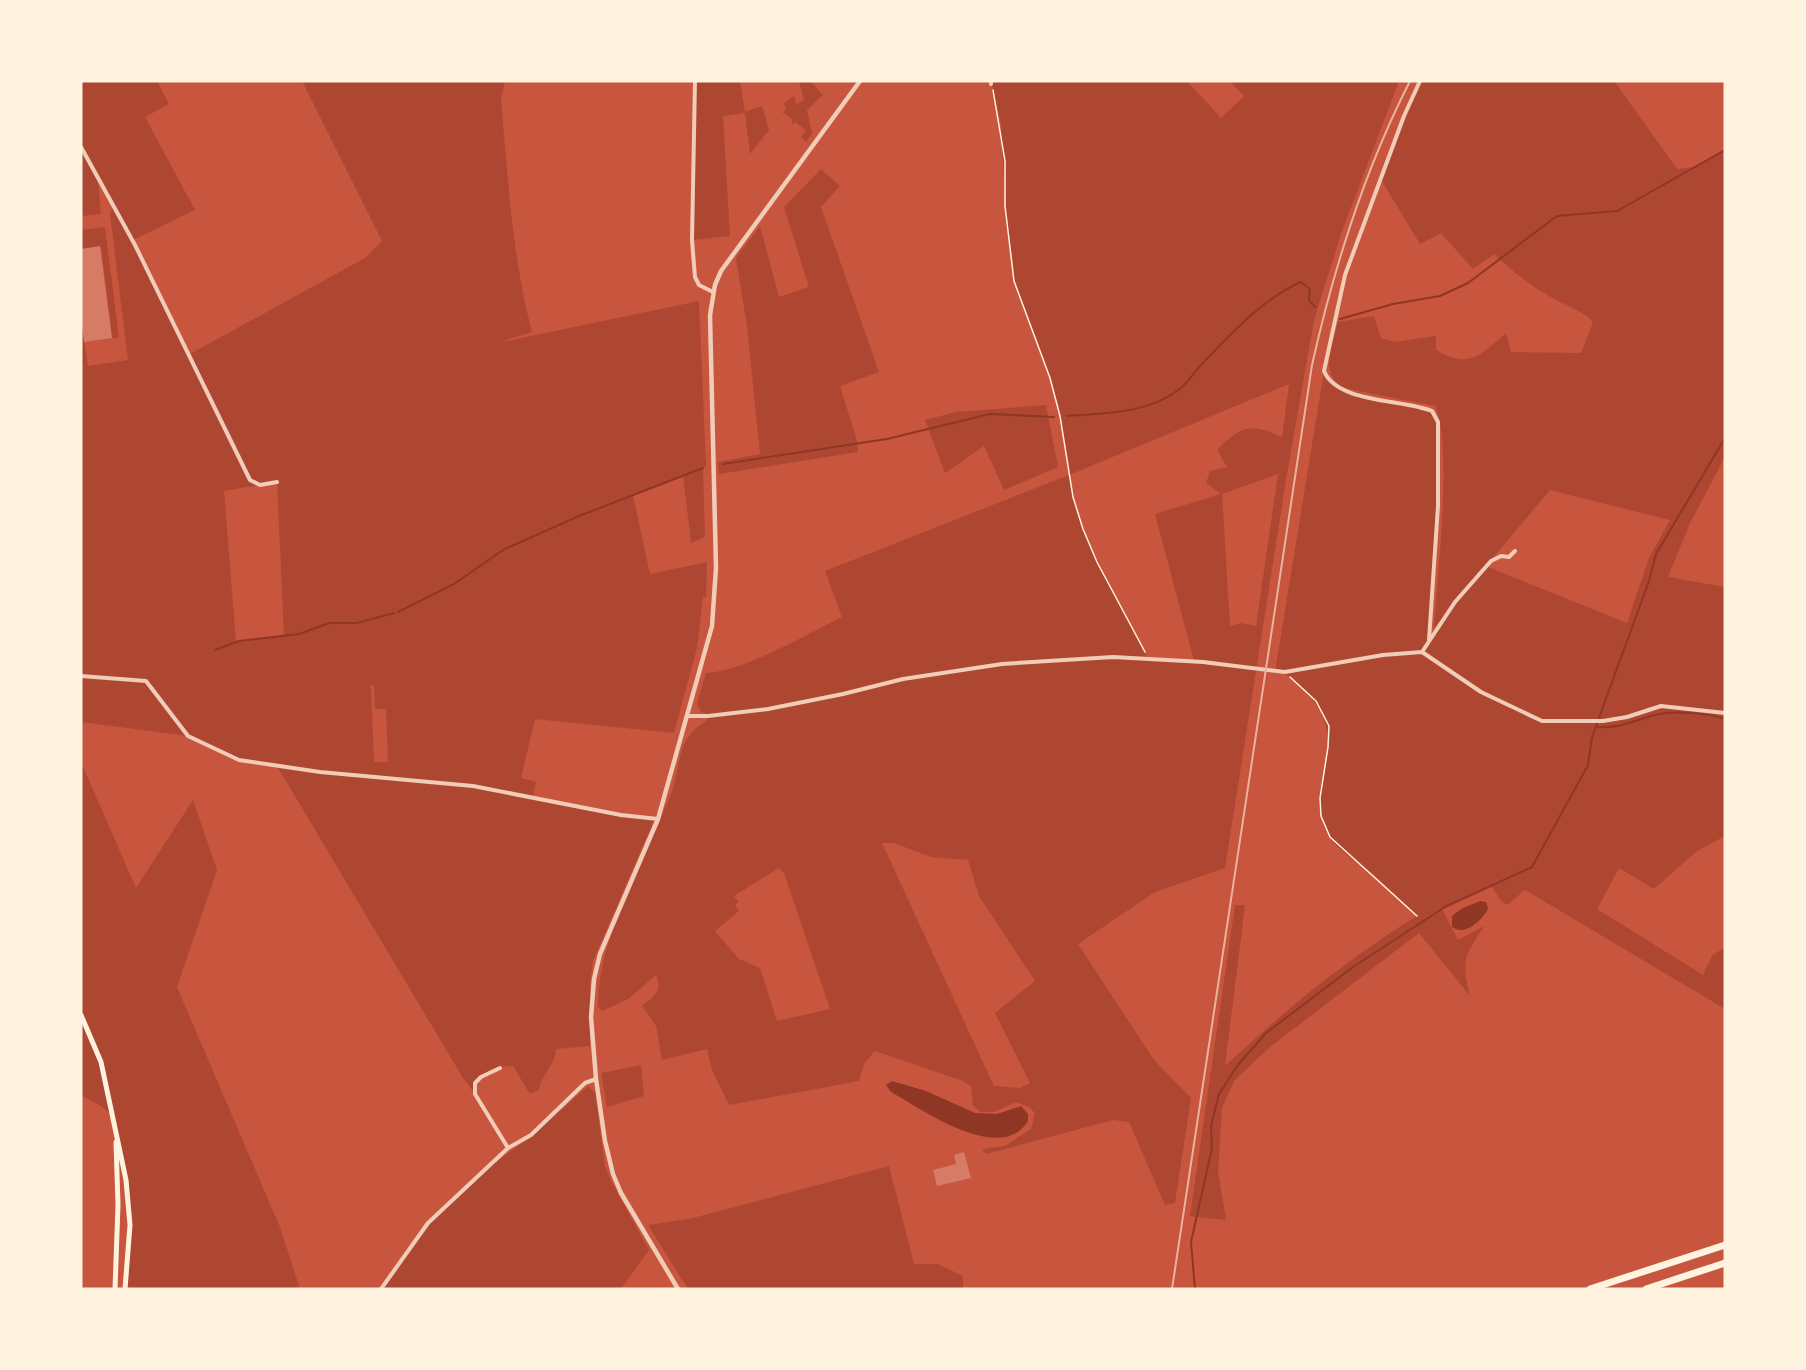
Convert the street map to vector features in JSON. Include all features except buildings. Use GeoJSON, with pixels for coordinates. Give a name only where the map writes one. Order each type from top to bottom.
{"type":"FeatureCollection","features":[{"type":"Feature","properties":{"kind":"highway"},"geometry":{"type":"LineString","coordinates":[[1590,1289],[1725,1245]]}},
{"type":"Feature","properties":{"kind":"highway"},"geometry":{"type":"LineString","coordinates":[[1646,1289],[1725,1263]]}},
{"type":"Feature","properties":{"kind":"main road"},"geometry":{"type":"LineString","coordinates":[[81,1014],[101,1062],[126,1180],[130,1224],[125,1289]]}},
{"type":"Feature","properties":{"kind":"main road"},"geometry":{"type":"LineString","coordinates":[[115,1122],[118,1205],[115,1289]]}},
{"type":"Feature","properties":{"kind":"street"},"geometry":{"type":"LineString","coordinates":[[695,81],[692,240],[695,277],[699,285],[713,292]]}},
{"type":"Feature","properties":{"kind":"street"},"geometry":{"type":"LineString","coordinates":[[678,1289],[616,1184],[604,1141],[591,1017],[596,968],[605,940],[658,819],[689,716],[712,626],[715,599],[710,329],[713,292],[721,271],[860,81]]}},
{"type":"Feature","properties":{"kind":"street"},"geometry":{"type":"LineString","coordinates":[[1420,81],[1404,116],[1345,275],[1324,371],[1328,381],[1335,387],[1351,393],[1416,405],[1432,411],[1438,422],[1438,506],[1429,640]]}},
{"type":"Feature","properties":{"kind":"street"},"geometry":{"type":"LineString","coordinates":[[81,147],[143,261],[250,480],[260,485],[277,482]]}},
{"type":"Feature","properties":{"kind":"street"},"geometry":{"type":"LineString","coordinates":[[1422,652],[1455,602],[1491,561],[1501,556],[1509,557],[1515,551]]}},
{"type":"Feature","properties":{"kind":"street"},"geometry":{"type":"LineString","coordinates":[[689,716],[768,709],[903,679],[1002,664],[1113,657],[1203,662],[1285,672],[1422,652],[1481,692],[1526,716],[1542,721],[1603,721],[1627,717],[1661,706],[1725,713]]}},
{"type":"Feature","properties":{"kind":"street"},"geometry":{"type":"LineString","coordinates":[[81,676],[146,681],[188,736],[239,760],[320,772],[473,786],[621,815],[658,819]]}},
{"type":"Feature","properties":{"kind":"street"},"geometry":{"type":"LineString","coordinates":[[500,1068],[481,1077],[476,1083],[475,1094],[508,1148]]}},
{"type":"Feature","properties":{"kind":"street"},"geometry":{"type":"LineString","coordinates":[[381,1289],[428,1223],[508,1148],[528,1137],[585,1083],[596,1079]]}},
{"type":"Feature","properties":{"kind":"path"},"geometry":{"type":"LineString","coordinates":[[991,82],[1001,124],[1009,254],[1014,281],[1050,378],[1060,416],[1073,497],[1083,529],[1096,562],[1147,658]]}},
{"type":"Feature","properties":{"kind":"path"},"geometry":{"type":"LineString","coordinates":[[1285,672],[1316,701],[1329,726],[1320,798],[1321,816],[1330,837],[1417,916]]}},
{"type":"Feature","properties":{"kind":"shaded area"},"geometry":{"type":"Polygon","coordinates":[[[81,81],[157,81],[169,104],[145,117],[195,210],[133,240],[190,354],[365,258],[382,241],[302,81],[505,81],[501,100],[512,216],[520,275],[532,332],[497,343],[699,301],[706,466],[703,468],[705,537],[691,543],[683,475],[633,495],[650,574],[707,562],[706,597],[703,597],[697,648],[674,733],[535,719],[521,778],[536,782],[533,797],[621,815],[655,818],[593,961],[590,982],[590,1046],[556,1049],[539,1090],[530,1094],[513,1066],[509,1066],[492,1070],[478,1079],[475,1084],[475,1094],[463,1078],[277,766],[239,760],[188,736],[81,722],[81,318],[88,366],[128,360],[110,214],[113,205],[98,180],[101,214],[81,216],[81,81]],[[277,482],[224,491],[236,642],[284,635],[277,482]],[[371,685],[374,762],[388,762],[386,709],[375,709],[374,686],[371,685]]]}},
{"type":"Feature","properties":{"kind":"shaded area"},"geometry":{"type":"Polygon","coordinates":[[[695,81],[740,81],[745,112],[762,106],[769,130],[750,154],[745,113],[723,116],[730,236],[692,240],[695,81]]]}},
{"type":"Feature","properties":{"kind":"shaded area"},"geometry":{"type":"Polygon","coordinates":[[[799,81],[810,81],[823,95],[807,110],[812,133],[806,142],[801,137],[806,130],[795,122],[792,125],[792,119],[782,112],[786,110],[784,103],[794,96],[796,104],[804,100],[799,81]]]}},
{"type":"Feature","properties":{"kind":"shaded area"},"geometry":{"type":"Polygon","coordinates":[[[991,81],[1187,81],[1221,118],[1244,96],[1230,81],[1399,81],[1341,234],[1314,320],[1287,474],[1225,868],[1155,892],[1078,944],[1154,1060],[1191,1098],[1175,1203],[1165,1205],[1129,1122],[1113,1120],[986,1154],[982,1149],[1005,1146],[1031,1129],[1035,1113],[1029,1107],[1016,1102],[994,1112],[980,1112],[973,1105],[971,1086],[963,1081],[875,1051],[864,1064],[859,1081],[729,1105],[712,1070],[707,1049],[662,1060],[656,1026],[642,1006],[654,996],[658,989],[656,975],[628,999],[602,1011],[598,1007],[600,980],[614,925],[672,791],[684,745],[693,731],[707,721],[707,714],[701,712],[697,703],[706,673],[722,671],[756,659],[842,617],[825,571],[1069,475],[1060,416],[1050,378],[1014,281],[1006,221],[1001,124],[991,81]],[[1289,384],[1069,475],[1082,525],[1147,658],[1194,661],[1155,514],[1221,494],[1206,483],[1210,471],[1227,467],[1217,450],[1233,435],[1254,428],[1282,437],[1289,384]],[[1278,474],[1222,494],[1230,626],[1241,623],[1256,626],[1278,474]],[[882,843],[994,1086],[1020,1088],[1030,1083],[995,1013],[1035,981],[979,896],[968,860],[931,857],[894,843],[882,843]],[[779,868],[734,896],[739,902],[735,905],[739,911],[715,931],[739,959],[760,968],[777,1021],[830,1009],[784,873],[779,868]]]}},
{"type":"Feature","properties":{"kind":"shaded area"},"geometry":{"type":"Polygon","coordinates":[[[1420,81],[1614,81],[1677,169],[1693,167],[1725,150],[1725,457],[1690,523],[1668,577],[1725,587],[1725,836],[1697,851],[1654,889],[1619,868],[1597,909],[1703,975],[1712,956],[1725,947],[1725,1009],[1525,890],[1507,905],[1502,902],[1491,886],[1442,909],[1458,940],[1484,926],[1466,960],[1470,996],[1419,933],[1270,1047],[1234,1081],[1222,1108],[1218,1172],[1226,1220],[1190,1216],[1235,905],[1245,905],[1225,1066],[1317,986],[1391,932],[1417,916],[1374,875],[1338,847],[1329,836],[1321,817],[1320,798],[1328,745],[1326,727],[1318,708],[1301,687],[1286,675],[1275,672],[1324,371],[1328,381],[1335,387],[1432,411],[1437,428],[1439,485],[1429,638],[1450,609],[1434,628],[1443,480],[1443,450],[1435,406],[1343,388],[1336,382],[1331,374],[1329,358],[1338,322],[1374,316],[1381,338],[1394,342],[1436,336],[1436,350],[1457,359],[1466,359],[1489,348],[1506,333],[1511,352],[1581,353],[1593,322],[1584,314],[1532,285],[1494,254],[1473,269],[1441,233],[1420,244],[1380,178],[1420,81]],[[1550,490],[1463,594],[1488,567],[1627,623],[1649,558],[1670,520],[1550,490]]]}},
{"type":"Feature","properties":{"kind":"shaded area"},"geometry":{"type":"Polygon","coordinates":[[[821,169],[840,186],[821,207],[879,372],[840,386],[857,441],[858,452],[719,474],[718,462],[760,454],[747,326],[736,258],[760,226],[779,297],[809,287],[784,207],[821,169]]]}},
{"type":"Feature","properties":{"kind":"shaded area"},"geometry":{"type":"Polygon","coordinates":[[[105,227],[119,338],[112,338],[101,247],[81,249],[81,230],[105,227]]]}},
{"type":"Feature","properties":{"kind":"shaded area"},"geometry":{"type":"Polygon","coordinates":[[[1046,405],[1058,467],[1004,490],[984,446],[945,473],[925,420],[956,412],[1046,405]]]}},
{"type":"Feature","properties":{"kind":"shaded area"},"geometry":{"type":"Polygon","coordinates":[[[81,762],[136,888],[193,800],[217,870],[177,987],[280,1227],[300,1289],[125,1289],[127,1197],[121,1147],[116,1126],[108,1112],[81,1095],[81,762]]]}},
{"type":"Feature","properties":{"kind":"shaded area"},"geometry":{"type":"Polygon","coordinates":[[[1480,901],[1486,902],[1488,909],[1482,918],[1468,929],[1457,930],[1452,927],[1452,916],[1461,909],[1480,901]]]}},
{"type":"Feature","properties":{"kind":"shaded area"},"geometry":{"type":"Polygon","coordinates":[[[641,1065],[644,1096],[607,1107],[601,1073],[641,1065]]]}},
{"type":"Feature","properties":{"kind":"shaded area"},"geometry":{"type":"Polygon","coordinates":[[[892,1081],[926,1091],[975,1113],[997,1114],[1021,1106],[1028,1114],[1028,1121],[1015,1133],[999,1138],[980,1136],[940,1120],[891,1092],[886,1085],[892,1081]]]}},
{"type":"Feature","properties":{"kind":"shaded area"},"geometry":{"type":"Polygon","coordinates":[[[588,1086],[595,1093],[605,1166],[649,1250],[621,1289],[381,1289],[428,1223],[478,1175],[532,1136],[588,1086]]]}},
{"type":"Feature","properties":{"kind":"shaded area"},"geometry":{"type":"Polygon","coordinates":[[[889,1166],[914,1264],[938,1264],[963,1276],[963,1289],[688,1289],[648,1225],[689,1219],[889,1166]]]}},
{"type":"Feature","properties":{"kind":"waterway"},"geometry":{"type":"LineString","coordinates":[[1340,319],[1393,304],[1440,296],[1468,283],[1557,216],[1617,211],[1725,150]]}},
{"type":"Feature","properties":{"kind":"waterway"},"geometry":{"type":"LineString","coordinates":[[1067,416],[1126,411],[1168,397],[1181,388],[1248,318],[1273,298],[1301,282],[1310,289],[1309,300],[1315,307]]}},
{"type":"Feature","properties":{"kind":"waterway"},"geometry":{"type":"LineString","coordinates":[[723,464],[887,439],[990,414],[1054,417]]}},
{"type":"Feature","properties":{"kind":"waterway"},"geometry":{"type":"LineString","coordinates":[[1195,1289],[1191,1242],[1212,1148],[1211,1126],[1219,1094],[1237,1066],[1266,1033],[1353,967],[1445,907],[1532,867],[1588,765],[1592,737],[1649,581],[1656,554],[1725,438]]}},
{"type":"Feature","properties":{"kind":"waterway"},"geometry":{"type":"LineString","coordinates":[[505,549],[579,516],[703,468]]}},
{"type":"Feature","properties":{"kind":"waterway"},"geometry":{"type":"LineString","coordinates":[[398,612],[454,584],[503,550]]}},
{"type":"Feature","properties":{"kind":"waterway"},"geometry":{"type":"LineString","coordinates":[[215,650],[239,641],[299,634],[329,623],[357,623],[394,613]]}},
{"type":"Feature","properties":{"kind":"waterway"},"geometry":{"type":"LineString","coordinates":[[1596,727],[1621,725],[1667,713],[1701,714],[1725,719]]}},
{"type":"Feature","properties":{"kind":"railway"},"geometry":{"type":"LineString","coordinates":[[1172,1289],[1312,365],[1330,292],[1352,220],[1378,150],[1410,81]]}}]}
